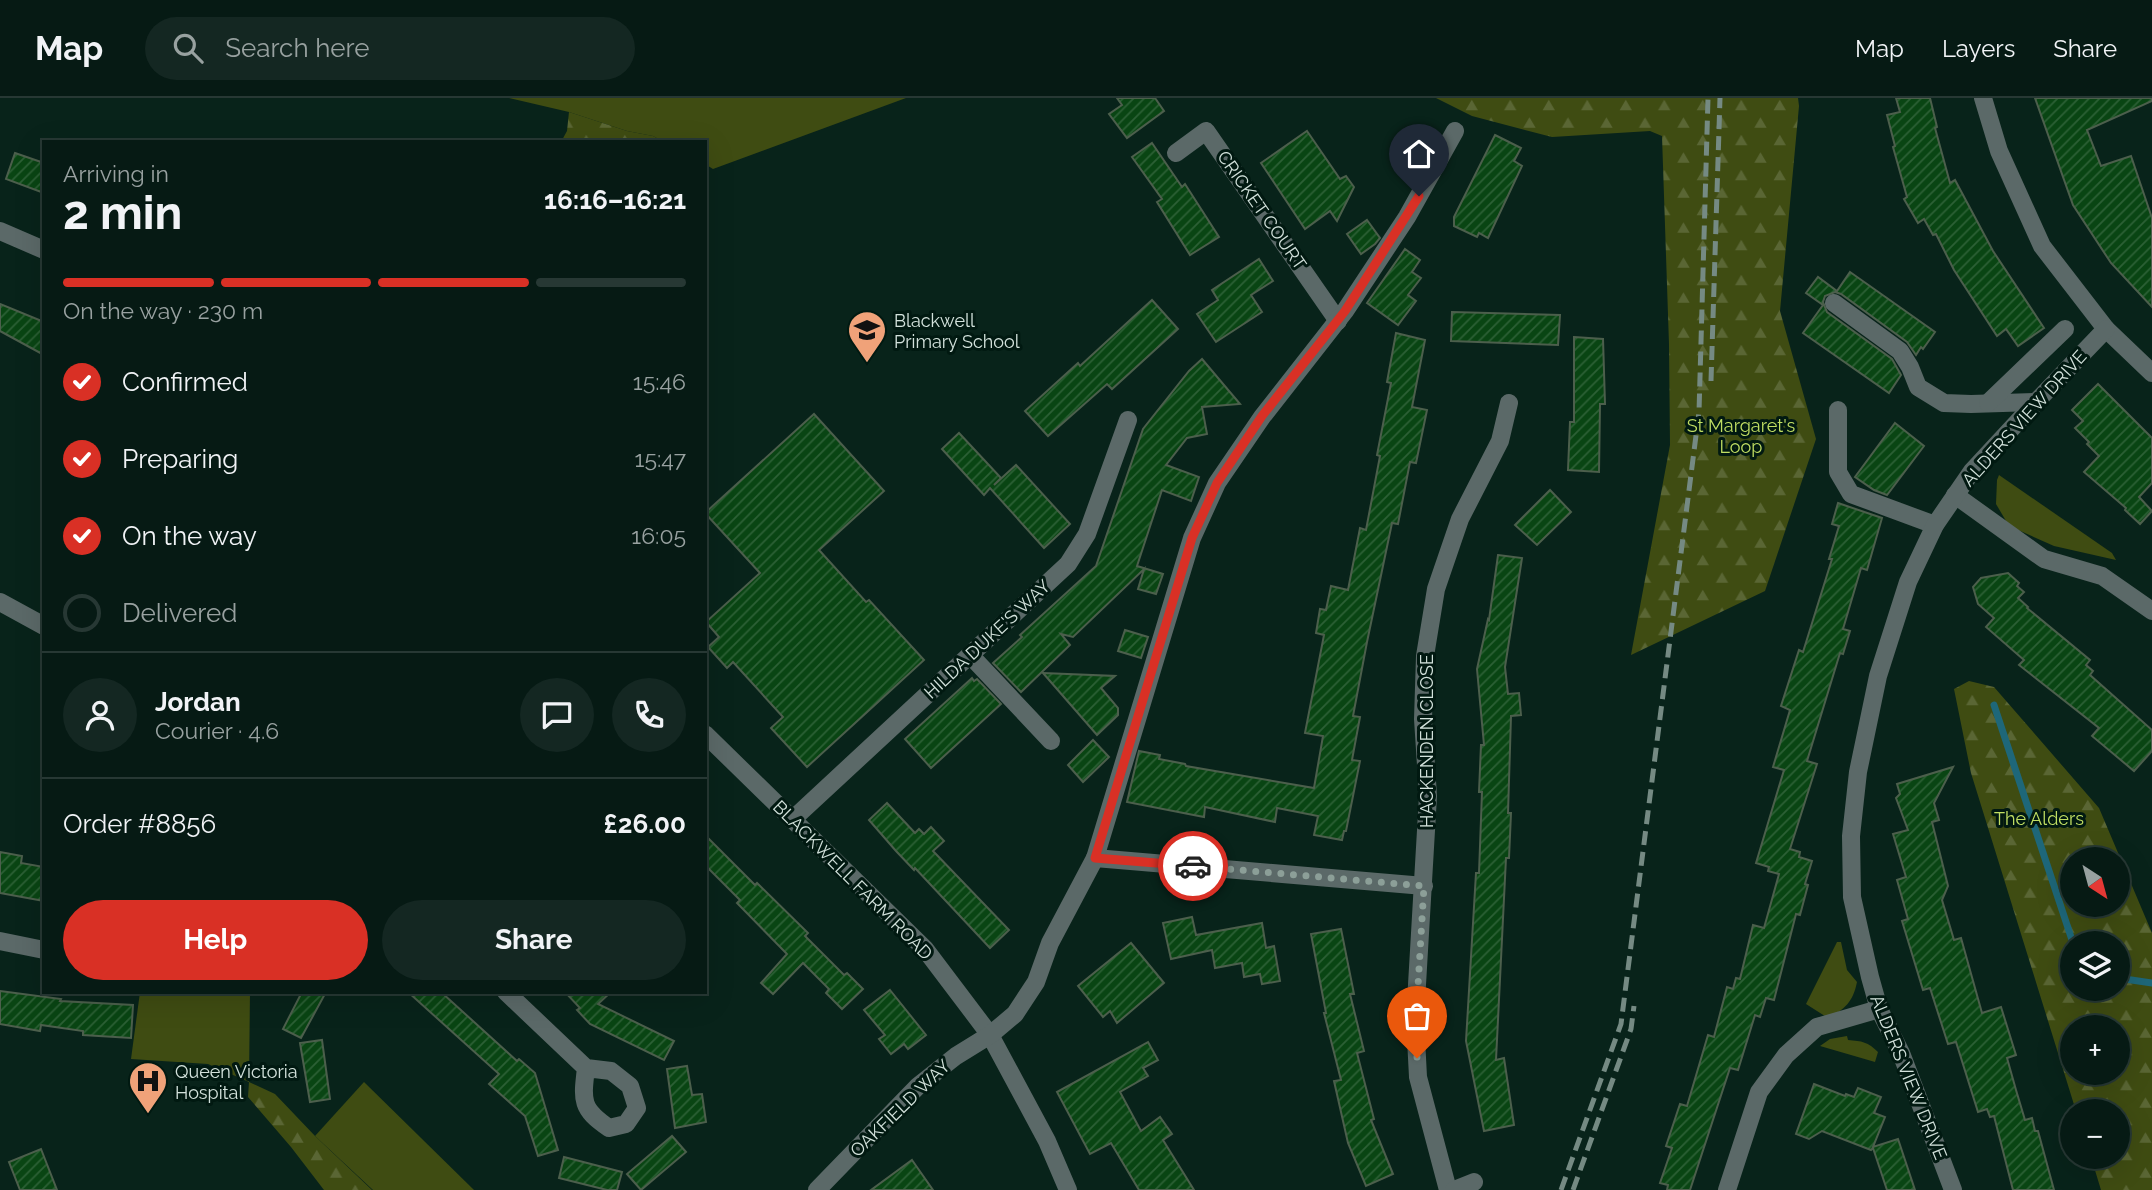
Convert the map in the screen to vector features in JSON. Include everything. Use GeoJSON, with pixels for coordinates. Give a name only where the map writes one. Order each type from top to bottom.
{"type":"FeatureCollection","features":[{"type":"Feature","properties":{"kind":"street"},"geometry":{"type":"LineString","coordinates":[[1983,98],[1999,151],[2042,246],[2106,329],[2152,373]]}},
{"type":"Feature","properties":{"kind":"street","name":"CRICKET COURT"},"geometry":{"type":"LineString","coordinates":[[1176,153],[1206,131],[1338,321]]}},
{"type":"Feature","properties":{"kind":"street","name":"OAKFIELD WAY"},"geometry":{"type":"LineString","coordinates":[[817,1190],[918,1086],[956,1056],[990,1035],[1014,1014],[1036,982],[1051,943],[1095,858],[1192,538],[1217,483],[1254,428],[1338,321],[1407,217],[1455,131]]}},
{"type":"Feature","properties":{"kind":"street"},"geometry":{"type":"LineString","coordinates":[[0,231],[42,249]]}},
{"type":"Feature","properties":{"kind":"street"},"geometry":{"type":"LineString","coordinates":[[1834,303],[1900,351],[1918,387],[1944,403],[2036,402]]}},
{"type":"Feature","properties":{"kind":"street"},"geometry":{"type":"LineString","coordinates":[[1989,403],[2065,329]]}},
{"type":"Feature","properties":{"kind":"street","name":"ALDERS VIEW DRIVE"},"geometry":{"type":"LineString","coordinates":[[1953,1190],[1901,1053],[1879,1009],[1870,977],[1852,897],[1850,836],[1858,772],[1878,676],[1908,582],[1935,525],[1972,471],[2106,329]]}},
{"type":"Feature","properties":{"kind":"street","name":"HACKENDEN CLOSE"},"geometry":{"type":"LineString","coordinates":[[1448,1190],[1418,1077],[1416,1019],[1428,796],[1423,719],[1424,656],[1436,589],[1460,519],[1500,441],[1509,403]]}},
{"type":"Feature","properties":{"kind":"street"},"geometry":{"type":"LineString","coordinates":[[1838,410],[1838,472],[1850,494],[1935,525]]}},
{"type":"Feature","properties":{"kind":"street","name":"HILDA DUKE'S WAY"},"geometry":{"type":"LineString","coordinates":[[792,820],[1068,564],[1087,534],[1128,420]]}},
{"type":"Feature","properties":{"kind":"street"},"geometry":{"type":"LineString","coordinates":[[1955,495],[2044,559],[2102,576],[2152,611]]}},
{"type":"Feature","properties":{"kind":"street"},"geometry":{"type":"LineString","coordinates":[[0,602],[42,625]]}},
{"type":"Feature","properties":{"kind":"street"},"geometry":{"type":"LineString","coordinates":[[970,655],[1051,741]]}},
{"type":"Feature","properties":{"kind":"street","name":"BLACKWELL FARM ROAD"},"geometry":{"type":"LineString","coordinates":[[707,736],[925,949],[990,1035],[1046,1141],[1068,1190]]}},
{"type":"Feature","properties":{"kind":"street"},"geometry":{"type":"LineString","coordinates":[[1095,858],[1424,886]]}},
{"type":"Feature","properties":{"kind":"street"},"geometry":{"type":"LineString","coordinates":[[0,941],[42,950]]}},
{"type":"Feature","properties":{"kind":"street"},"geometry":{"type":"LineString","coordinates":[[508,994],[586,1068]]}},
{"type":"Feature","properties":{"kind":"street"},"geometry":{"type":"LineString","coordinates":[[1727,1190],[1759,1093],[1786,1055],[1817,1027],[1879,1009]]}},
{"type":"Feature","properties":{"kind":"street"},"geometry":{"type":"LineString","coordinates":[[1454,1190],[1474,1182]]}},
{"type":"Feature","properties":{"kind":"green space"},"geometry":{"type":"Polygon","coordinates":[[[509,98],[906,98],[713,169],[707,165],[707,140],[660,140],[569,112],[509,98]]]}},
{"type":"Feature","properties":{"kind":"green space","name":"St Margaret's Loop"},"geometry":{"type":"Polygon","coordinates":[[[1436,98],[1798,98],[1780,311],[1816,439],[1765,591],[1631,655],[1670,445],[1662,136],[1650,131],[1552,137],[1472,116],[1436,98]]]}},
{"type":"Feature","properties":{"kind":"green space"},"geometry":{"type":"Polygon","coordinates":[[[569,112],[660,140],[562,140],[567,131],[569,112]]]}},
{"type":"Feature","properties":{"kind":"green space"},"geometry":{"type":"Polygon","coordinates":[[[1999,475],[2112,553],[2116,560],[2054,546],[2009,526],[1996,504],[1999,475]]]}},
{"type":"Feature","properties":{"kind":"green space","name":"The Alders"},"geometry":{"type":"Polygon","coordinates":[[[1969,681],[1994,687],[2099,808],[2116,847],[2060,847],[2060,917],[2130,917],[2130,881],[2152,933],[2152,1190],[2101,1190],[2095,1169],[2130,1169],[2130,1099],[2072,1099],[2068,1085],[2130,1085],[2130,1015],[2060,1015],[2060,1059],[1971,773],[1954,689],[1969,681]]]}},
{"type":"Feature","properties":{"kind":"green space"},"geometry":{"type":"Polygon","coordinates":[[[1837,942],[1841,942],[1847,970],[1857,982],[1847,1004],[1828,1018],[1806,1004],[1837,942]]]}},
{"type":"Feature","properties":{"kind":"green space"},"geometry":{"type":"Polygon","coordinates":[[[140,994],[250,994],[249,1082],[208,1064],[131,1059],[140,994]]]}},
{"type":"Feature","properties":{"kind":"green space"},"geometry":{"type":"Polygon","coordinates":[[[1847,1036],[1848,1040],[1864,1043],[1878,1052],[1875,1062],[1820,1046],[1830,1039],[1847,1036]]]}},
{"type":"Feature","properties":{"kind":"green space"},"geometry":{"type":"Polygon","coordinates":[[[249,1082],[275,1094],[372,1190],[324,1190],[248,1097],[249,1082]]]}},
{"type":"Feature","properties":{"kind":"green space"},"geometry":{"type":"Polygon","coordinates":[[[364,1082],[474,1190],[373,1190],[315,1136],[364,1082]]]}},
{"type":"Feature","properties":{"kind":"building"},"geometry":{"type":"Polygon","coordinates":[[[1117,98],[1155,98],[1164,111],[1127,138],[1109,114],[1122,105],[1117,98]]]}},
{"type":"Feature","properties":{"kind":"building"},"geometry":{"type":"Polygon","coordinates":[[[1896,98],[1930,98],[1950,183],[1955,180],[1993,251],[2044,328],[2018,346],[2006,329],[1997,336],[1954,270],[1936,234],[1933,235],[1924,219],[1918,223],[1904,199],[1907,197],[1887,115],[1900,112],[1896,98]]]}},
{"type":"Feature","properties":{"kind":"building"},"geometry":{"type":"Polygon","coordinates":[[[2035,98],[2152,98],[2152,101],[2087,130],[2101,166],[2131,156],[2152,218],[2152,307],[2111,263],[2073,205],[2035,98]]]}},
{"type":"Feature","properties":{"kind":"building"},"geometry":{"type":"Polygon","coordinates":[[[1307,131],[1340,179],[1346,176],[1354,187],[1337,221],[1330,211],[1305,229],[1261,163],[1307,131]]]}},
{"type":"Feature","properties":{"kind":"building"},"geometry":{"type":"Polygon","coordinates":[[[1495,135],[1521,148],[1514,161],[1522,166],[1488,238],[1479,233],[1477,237],[1454,226],[1454,217],[1495,135]]]}},
{"type":"Feature","properties":{"kind":"building"},"geometry":{"type":"Polygon","coordinates":[[[1152,143],[1182,187],[1185,184],[1219,237],[1190,255],[1157,202],[1162,199],[1132,157],[1152,143]]]}},
{"type":"Feature","properties":{"kind":"building"},"geometry":{"type":"Polygon","coordinates":[[[15,153],[42,162],[42,192],[6,179],[15,153]]]}},
{"type":"Feature","properties":{"kind":"building"},"geometry":{"type":"Polygon","coordinates":[[[1367,220],[1380,238],[1361,254],[1347,234],[1367,220]]]}},
{"type":"Feature","properties":{"kind":"building"},"geometry":{"type":"Polygon","coordinates":[[[1405,249],[1420,260],[1412,272],[1421,278],[1408,295],[1416,301],[1398,325],[1367,303],[1405,249]]]}},
{"type":"Feature","properties":{"kind":"building"},"geometry":{"type":"Polygon","coordinates":[[[1259,259],[1273,281],[1251,295],[1262,312],[1216,342],[1197,314],[1218,300],[1212,290],[1259,259]]]}},
{"type":"Feature","properties":{"kind":"building"},"geometry":{"type":"Polygon","coordinates":[[[1850,272],[1935,332],[1916,355],[1907,342],[1841,294],[1835,292],[1825,296],[1823,302],[1827,312],[1892,359],[1901,375],[1889,393],[1803,333],[1823,305],[1806,293],[1818,277],[1837,291],[1850,272]]]}},
{"type":"Feature","properties":{"kind":"building"},"geometry":{"type":"Polygon","coordinates":[[[1152,300],[1178,329],[1112,389],[1107,384],[1048,436],[1025,411],[1078,363],[1080,366],[1152,300]]]}},
{"type":"Feature","properties":{"kind":"building"},"geometry":{"type":"Polygon","coordinates":[[[0,304],[42,321],[42,354],[0,331],[0,304]]]}},
{"type":"Feature","properties":{"kind":"building"},"geometry":{"type":"Polygon","coordinates":[[[1452,312],[1560,315],[1558,345],[1451,341],[1452,312]]]}},
{"type":"Feature","properties":{"kind":"building"},"geometry":{"type":"Polygon","coordinates":[[[1396,333],[1425,340],[1412,407],[1427,410],[1416,463],[1410,462],[1398,524],[1392,523],[1367,642],[1353,716],[1360,717],[1352,760],[1360,761],[1342,840],[1314,835],[1318,816],[1277,808],[1275,822],[1205,807],[1204,817],[1127,802],[1139,751],[1160,755],[1159,759],[1186,766],[1314,788],[1323,736],[1305,733],[1324,635],[1316,633],[1320,609],[1326,610],[1331,586],[1348,590],[1360,528],[1366,530],[1380,456],[1377,455],[1391,383],[1387,382],[1396,333]]]}},
{"type":"Feature","properties":{"kind":"building"},"geometry":{"type":"Polygon","coordinates":[[[1574,337],[1603,339],[1605,404],[1600,404],[1599,472],[1568,470],[1570,422],[1574,422],[1574,337]]]}},
{"type":"Feature","properties":{"kind":"building"},"geometry":{"type":"Polygon","coordinates":[[[1202,359],[1240,404],[1202,407],[1207,434],[1187,438],[1166,465],[1199,477],[1191,501],[1162,490],[1137,566],[1163,574],[1156,594],[1138,589],[1144,569],[1073,637],[1061,634],[1070,645],[1021,692],[993,663],[1096,566],[1143,429],[1189,371],[1202,359]]]}},
{"type":"Feature","properties":{"kind":"building"},"geometry":{"type":"Polygon","coordinates":[[[2098,384],[2152,438],[2152,483],[2139,497],[2152,511],[2140,524],[2126,508],[2084,472],[2099,456],[2075,428],[2083,421],[2072,410],[2098,384]]]}},
{"type":"Feature","properties":{"kind":"building"},"geometry":{"type":"Polygon","coordinates":[[[814,414],[884,491],[819,550],[924,660],[807,767],[771,728],[783,717],[733,662],[727,668],[708,647],[719,637],[707,621],[760,573],[707,515],[707,511],[814,414]]]}},
{"type":"Feature","properties":{"kind":"building"},"geometry":{"type":"Polygon","coordinates":[[[1895,423],[1924,446],[1887,495],[1855,477],[1895,423]]]}},
{"type":"Feature","properties":{"kind":"building"},"geometry":{"type":"Polygon","coordinates":[[[959,433],[1001,478],[994,485],[1016,465],[1070,524],[1044,548],[990,488],[984,495],[942,449],[959,433]]]}},
{"type":"Feature","properties":{"kind":"building"},"geometry":{"type":"Polygon","coordinates":[[[1550,490],[1571,512],[1537,545],[1515,525],[1550,490]]]}},
{"type":"Feature","properties":{"kind":"building"},"geometry":{"type":"Polygon","coordinates":[[[1838,503],[1882,518],[1867,570],[1861,568],[1843,629],[1850,631],[1843,654],[1840,653],[1807,761],[1817,764],[1790,849],[1800,852],[1799,857],[1812,861],[1805,884],[1808,885],[1800,915],[1796,914],[1774,1000],[1766,998],[1760,1017],[1755,1015],[1738,1070],[1730,1068],[1690,1190],[1667,1190],[1668,1185],[1660,1183],[1672,1148],[1666,1146],[1680,1104],[1687,1106],[1708,1035],[1714,1037],[1727,987],[1733,989],[1736,978],[1740,979],[1753,925],[1764,928],[1779,874],[1756,863],[1784,770],[1773,767],[1790,710],[1781,706],[1799,650],[1803,652],[1832,559],[1829,559],[1839,526],[1832,524],[1838,503]]]}},
{"type":"Feature","properties":{"kind":"building"},"geometry":{"type":"Polygon","coordinates":[[[1498,555],[1522,558],[1505,667],[1508,694],[1519,693],[1521,715],[1511,716],[1508,813],[1511,813],[1509,858],[1506,858],[1496,1060],[1504,1058],[1514,1125],[1484,1131],[1466,1041],[1476,873],[1479,873],[1481,745],[1484,745],[1477,669],[1489,620],[1498,555]]]}},
{"type":"Feature","properties":{"kind":"building"},"geometry":{"type":"Polygon","coordinates":[[[2008,573],[2024,592],[2018,598],[2027,608],[2090,660],[2086,665],[2093,671],[2090,675],[2152,730],[2152,751],[2134,771],[2092,736],[2099,728],[2019,665],[2024,660],[1986,627],[1994,618],[1978,604],[1973,587],[1981,578],[2008,573]]]}},
{"type":"Feature","properties":{"kind":"building"},"geometry":{"type":"Polygon","coordinates":[[[1125,630],[1148,637],[1141,658],[1118,651],[1125,630]]]}},
{"type":"Feature","properties":{"kind":"building"},"geometry":{"type":"Polygon","coordinates":[[[1043,673],[1115,676],[1101,688],[1118,708],[1118,715],[1097,735],[1043,673]]]}},
{"type":"Feature","properties":{"kind":"building"},"geometry":{"type":"Polygon","coordinates":[[[972,678],[974,681],[977,679],[1001,704],[931,768],[905,739],[972,678]]]}},
{"type":"Feature","properties":{"kind":"building"},"geometry":{"type":"Polygon","coordinates":[[[1093,740],[1109,757],[1083,782],[1068,765],[1093,740]]]}},
{"type":"Feature","properties":{"kind":"building"},"geometry":{"type":"Polygon","coordinates":[[[1953,767],[1934,803],[1939,820],[1932,822],[1948,886],[1942,900],[1954,940],[1961,938],[1982,1013],[2001,1007],[2016,1055],[2007,1058],[2016,1090],[2025,1120],[2032,1118],[2035,1131],[2038,1131],[2054,1190],[2013,1190],[1994,1116],[1990,1117],[1987,1109],[1978,1112],[1956,1042],[1948,1044],[1930,988],[1923,990],[1902,921],[1908,919],[1897,880],[1906,877],[1893,834],[1908,830],[1896,798],[1900,794],[1897,784],[1953,767]]]}},
{"type":"Feature","properties":{"kind":"building"},"geometry":{"type":"Polygon","coordinates":[[[887,803],[915,833],[919,829],[924,834],[931,827],[944,841],[933,851],[1009,930],[990,948],[869,820],[887,803]]]}},
{"type":"Feature","properties":{"kind":"building"},"geometry":{"type":"Polygon","coordinates":[[[707,837],[808,933],[805,936],[844,975],[847,973],[863,989],[842,1009],[826,993],[829,989],[803,963],[773,994],[761,983],[787,954],[737,903],[740,900],[707,867],[707,837]]]}},
{"type":"Feature","properties":{"kind":"building"},"geometry":{"type":"Polygon","coordinates":[[[0,852],[22,856],[21,863],[42,867],[42,901],[0,893],[0,852]]]}},
{"type":"Feature","properties":{"kind":"building"},"geometry":{"type":"Polygon","coordinates":[[[1192,917],[1196,935],[1262,923],[1266,948],[1274,946],[1280,981],[1262,984],[1260,974],[1244,977],[1242,963],[1215,968],[1212,950],[1171,959],[1163,923],[1192,917]]]}},
{"type":"Feature","properties":{"kind":"building"},"geometry":{"type":"Polygon","coordinates":[[[1341,929],[1354,994],[1350,994],[1364,1051],[1357,1053],[1374,1119],[1371,1120],[1393,1174],[1366,1186],[1348,1143],[1334,1081],[1341,1080],[1324,1013],[1311,934],[1341,929]]]}},
{"type":"Feature","properties":{"kind":"building"},"geometry":{"type":"Polygon","coordinates":[[[1131,943],[1164,983],[1117,1023],[1110,1011],[1103,1017],[1078,986],[1131,943]]]}},
{"type":"Feature","properties":{"kind":"building"},"geometry":{"type":"Polygon","coordinates":[[[890,990],[926,1035],[908,1049],[904,1044],[891,1054],[879,1039],[885,1035],[864,1010],[890,990]]]}},
{"type":"Feature","properties":{"kind":"building"},"geometry":{"type":"Polygon","coordinates":[[[0,991],[61,999],[60,1001],[133,1005],[131,1038],[83,1035],[83,1031],[41,1025],[40,1031],[0,1024],[0,991]]]}},
{"type":"Feature","properties":{"kind":"building"},"geometry":{"type":"Polygon","coordinates":[[[301,994],[325,994],[301,1038],[283,1029],[301,994]]]}},
{"type":"Feature","properties":{"kind":"building"},"geometry":{"type":"Polygon","coordinates":[[[410,994],[443,994],[517,1061],[519,1059],[535,1073],[558,1150],[538,1156],[525,1116],[489,1084],[499,1074],[410,994]]]}},
{"type":"Feature","properties":{"kind":"building"},"geometry":{"type":"Polygon","coordinates":[[[567,994],[609,994],[598,1004],[674,1041],[664,1060],[590,1024],[577,1010],[580,1008],[567,994]]]}},
{"type":"Feature","properties":{"kind":"building"},"geometry":{"type":"Polygon","coordinates":[[[322,1040],[330,1099],[310,1102],[300,1043],[322,1040]]]}},
{"type":"Feature","properties":{"kind":"building"},"geometry":{"type":"Polygon","coordinates":[[[1148,1042],[1158,1060],[1143,1068],[1148,1076],[1120,1092],[1141,1131],[1160,1117],[1172,1134],[1163,1140],[1194,1190],[1139,1190],[1111,1143],[1090,1154],[1057,1092],[1148,1042]]]}},
{"type":"Feature","properties":{"kind":"building"},"geometry":{"type":"Polygon","coordinates":[[[687,1066],[692,1095],[702,1094],[706,1122],[675,1128],[667,1069],[687,1066]]]}},
{"type":"Feature","properties":{"kind":"building"},"geometry":{"type":"Polygon","coordinates":[[[1814,1084],[1845,1096],[1854,1097],[1858,1088],[1881,1097],[1874,1113],[1885,1117],[1873,1147],[1898,1139],[1915,1190],[1887,1190],[1873,1148],[1871,1150],[1822,1131],[1809,1139],[1796,1134],[1814,1084]]]}},
{"type":"Feature","properties":{"kind":"building"},"geometry":{"type":"Polygon","coordinates":[[[672,1136],[686,1152],[641,1190],[627,1174],[672,1136]]]}},
{"type":"Feature","properties":{"kind":"building"},"geometry":{"type":"Polygon","coordinates":[[[41,1149],[57,1190],[20,1190],[9,1162],[41,1149]]]}},
{"type":"Feature","properties":{"kind":"building"},"geometry":{"type":"Polygon","coordinates":[[[564,1157],[622,1172],[617,1190],[559,1178],[564,1157]]]}},
{"type":"Feature","properties":{"kind":"building"},"geometry":{"type":"Polygon","coordinates":[[[912,1160],[933,1190],[871,1190],[912,1160]]]}},
{"type":"Feature","properties":{"kind":"waterway"},"geometry":{"type":"LineString","coordinates":[[1994,705],[2069,931]]}},
{"type":"Feature","properties":{"kind":"waterway"},"geometry":{"type":"LineString","coordinates":[[2130,980],[2152,983]]}},
{"type":"Feature","properties":{"kind":"railway"},"geometry":{"type":"LineString","coordinates":[[1561,1190],[1621,1024],[1699,412],[1708,98]]}},
{"type":"Feature","properties":{"kind":"railway"},"geometry":{"type":"LineString","coordinates":[[1711,381],[1720,98]]}},
{"type":"Feature","properties":{"kind":"railway"},"geometry":{"type":"LineString","coordinates":[[1573,1190],[1631,1029],[1634,1006]]}},
{"type":"Feature","properties":{"kind":"way so far"},"geometry":{"type":"LineString","coordinates":[[1193,866],[1424,886],[1416,1019],[1417,1058]]}},
{"type":"Feature","properties":{"kind":"place","name":"Blackwell Primary School"},"geometry":{"type":"Point","coordinates":[867,364]}},
{"type":"Feature","properties":{"kind":"place","name":"Queen Victoria Hospital"},"geometry":{"type":"Point","coordinates":[148,1115]}},
{"type":"Feature","properties":{"kind":"route"},"geometry":{"type":"LineString","coordinates":[[1193,866],[1095,858],[1192,538],[1217,483],[1262,416],[1338,321],[1419,196]]}}]}
